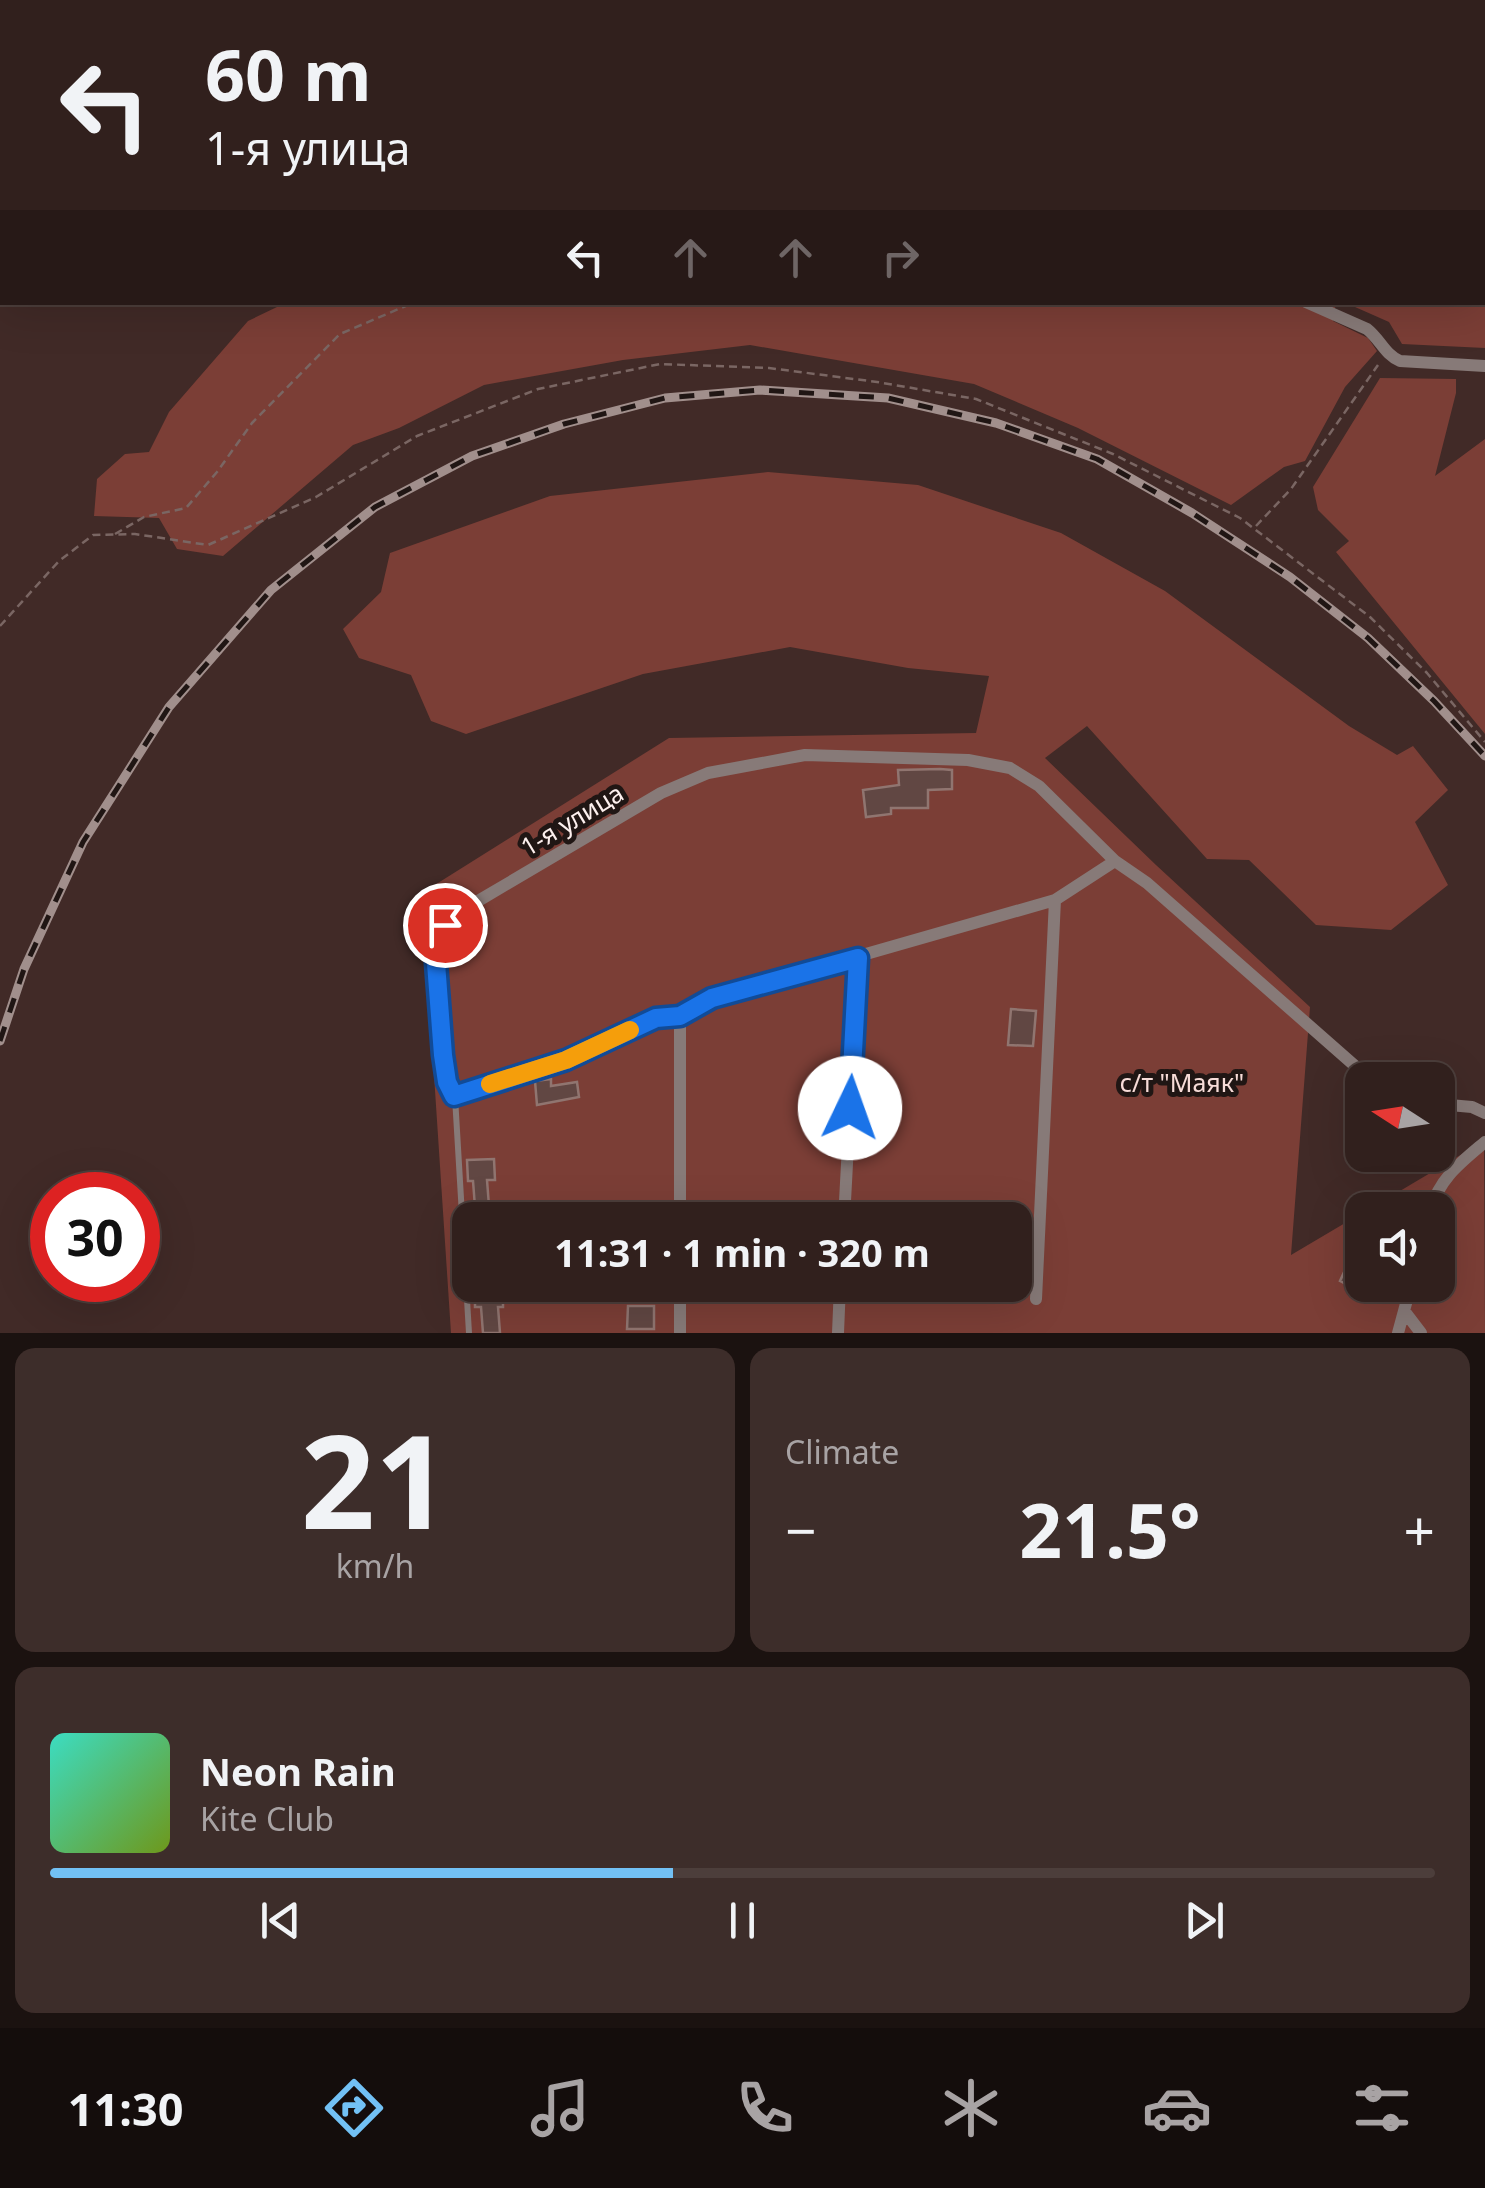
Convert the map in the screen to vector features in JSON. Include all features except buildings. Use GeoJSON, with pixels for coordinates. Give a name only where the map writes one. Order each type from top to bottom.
{"type":"FeatureCollection","features":[{"type":"Feature","properties":{"kind":"street"},"geometry":{"type":"LineString","coordinates":[[1339,310],[1374,334],[1391,357],[1400,361],[1485,366]]}},
{"type":"Feature","properties":{"kind":"street","name":"1-я улица"},"geometry":{"type":"LineString","coordinates":[[454,1096],[447,1082],[435,950],[445,925],[478,901],[660,793],[708,773],[805,755],[968,760],[1010,768],[1039,786],[1115,861],[1148,883],[1350,1062]]}},
{"type":"Feature","properties":{"kind":"street"},"geometry":{"type":"LineString","coordinates":[[454,1096],[566,1060],[656,1018],[680,1016],[712,998],[1056,900],[1115,861]]}},
{"type":"Feature","properties":{"kind":"street"},"geometry":{"type":"LineString","coordinates":[[1036,1299],[1056,900]]}},
{"type":"Feature","properties":{"kind":"street"},"geometry":{"type":"LineString","coordinates":[[845,1202],[858,958]]}},
{"type":"Feature","properties":{"kind":"street"},"geometry":{"type":"LineString","coordinates":[[680,1016],[680,1202]]}},
{"type":"Feature","properties":{"kind":"street"},"geometry":{"type":"LineString","coordinates":[[1455,1106],[1485,1113]]}},
{"type":"Feature","properties":{"kind":"street"},"geometry":{"type":"LineString","coordinates":[[1436,1192],[1457,1165],[1485,1142]]}},
{"type":"Feature","properties":{"kind":"street"},"geometry":{"type":"LineString","coordinates":[[680,1302],[680,1333]]}},
{"type":"Feature","properties":{"kind":"street"},"geometry":{"type":"LineString","coordinates":[[838,1333],[839,1302]]}},
{"type":"Feature","properties":{"kind":"street"},"geometry":{"type":"LineString","coordinates":[[1398,1333],[1407,1302]]}},
{"type":"Feature","properties":{"kind":"street"},"geometry":{"type":"LineString","coordinates":[[1405,1312],[1421,1333]]}},
{"type":"Feature","properties":{"kind":"lane"},"geometry":{"type":"LineString","coordinates":[[454,1096],[470,1333]]}},
{"type":"Feature","properties":{"kind":"path"},"geometry":{"type":"LineString","coordinates":[[114,535],[144,517],[186,508],[252,423],[340,334],[408,305]]}},
{"type":"Feature","properties":{"kind":"path"},"geometry":{"type":"LineString","coordinates":[[1254,528],[1290,489],[1387,352]]}},
{"type":"Feature","properties":{"kind":"path"},"geometry":{"type":"LineString","coordinates":[[0,626],[58,561],[93,536],[135,534],[208,545],[316,497],[417,436],[538,389],[660,364],[769,368],[976,399],[1113,454],[1240,518],[1370,617],[1427,673],[1485,741]]}},
{"type":"Feature","properties":{"kind":"green space"},"geometry":{"type":"Polygon","coordinates":[[[1336,305],[1333,321],[1368,338],[1377,351],[1345,387],[1305,461],[1284,467],[1231,505],[1078,428],[974,384],[750,345],[623,360],[484,385],[399,428],[353,445],[223,556],[177,549],[159,518],[94,516],[97,479],[125,454],[149,452],[169,412],[248,321],[277,307],[1336,305]]]}},
{"type":"Feature","properties":{"kind":"green space"},"geometry":{"type":"Polygon","coordinates":[[[1351,305],[1485,305],[1485,348],[1402,344],[1389,322],[1351,305]]]}},
{"type":"Feature","properties":{"kind":"green space"},"geometry":{"type":"Polygon","coordinates":[[[1380,378],[1456,379],[1435,476],[1485,439],[1485,734],[1336,552],[1349,541],[1318,510],[1313,487],[1380,378]]]}},
{"type":"Feature","properties":{"kind":"green space","name":"с/т \"Маяк\""},"geometry":{"type":"Polygon","coordinates":[[[768,472],[918,485],[1061,533],[1165,591],[1349,726],[1397,755],[1413,746],[1448,790],[1415,822],[1448,885],[1391,930],[1316,925],[1249,860],[1207,859],[1087,726],[1045,758],[1310,1007],[1291,1255],[1345,1223],[1345,1302],[1455,1302],[1455,1192],[1398,1192],[1432,1172],[1455,1172],[1455,1158],[1484,1141],[1485,1333],[451,1333],[422,893],[669,738],[976,733],[989,676],[908,668],[790,647],[643,674],[466,734],[431,721],[411,675],[359,658],[343,629],[381,592],[390,553],[550,496],[768,472]]]}},
{"type":"Feature","properties":{"kind":"railway"},"geometry":{"type":"LineString","coordinates":[[0,1041],[24,969],[83,842],[169,707],[271,590],[375,507],[472,456],[564,424],[665,398],[760,390],[888,398],[996,423],[1097,459],[1192,513],[1290,577],[1368,638],[1485,756]]}},
{"type":"Feature","properties":{"kind":"slow traffic"},"geometry":{"type":"LineString","coordinates":[[490,1084],[566,1060],[630,1030]]}},
{"type":"Feature","properties":{"kind":"route"},"geometry":{"type":"LineString","coordinates":[[445,925],[435,950],[443,1055],[447,1082],[454,1096],[566,1060],[656,1018],[680,1016],[712,998],[858,958],[850,1108]]}}]}
